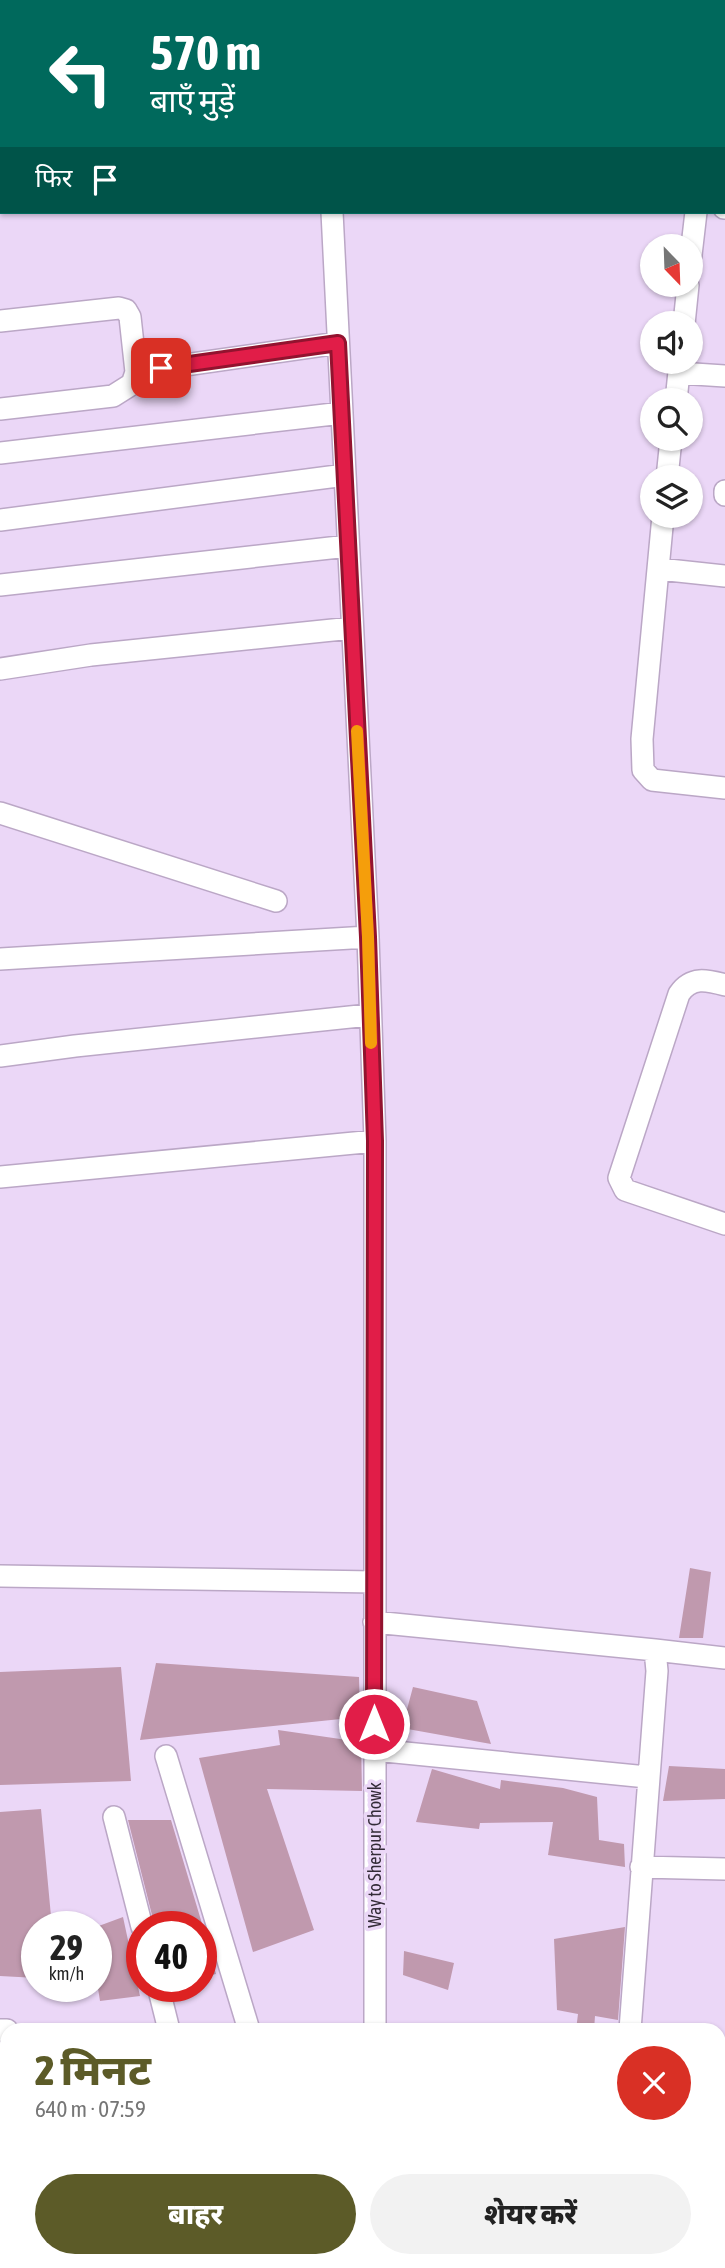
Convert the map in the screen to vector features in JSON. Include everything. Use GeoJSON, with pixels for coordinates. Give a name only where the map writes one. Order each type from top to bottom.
{"type":"FeatureCollection","features":[{"type":"Feature","properties":{"kind":"street","name":"Way to Sherpur Chowk"},"geometry":{"type":"LineString","coordinates":[[332,214],[368,937],[375,1141],[375,2023]]}},
{"type":"Feature","properties":{"kind":"street"},"geometry":{"type":"LineString","coordinates":[[693,234],[696,214]]}},
{"type":"Feature","properties":{"kind":"street"},"geometry":{"type":"LineString","coordinates":[[0,321],[119,308],[126,310],[130,317],[136,372],[132,384],[113,396],[0,409]]}},
{"type":"Feature","properties":{"kind":"street"},"geometry":{"type":"LineString","coordinates":[[136,372],[338,343]]}},
{"type":"Feature","properties":{"kind":"street"},"geometry":{"type":"LineString","coordinates":[[703,372],[725,376]]}},
{"type":"Feature","properties":{"kind":"street"},"geometry":{"type":"LineString","coordinates":[[0,453],[342,413]]}},
{"type":"Feature","properties":{"kind":"street"},"geometry":{"type":"LineString","coordinates":[[0,520],[345,475]]}},
{"type":"Feature","properties":{"kind":"street"},"geometry":{"type":"LineString","coordinates":[[662,528],[642,738],[643,770],[652,780],[725,788]]}},
{"type":"Feature","properties":{"kind":"street"},"geometry":{"type":"LineString","coordinates":[[0,585],[348,546]]}},
{"type":"Feature","properties":{"kind":"street"},"geometry":{"type":"LineString","coordinates":[[659,569],[725,576]]}},
{"type":"Feature","properties":{"kind":"street"},"geometry":{"type":"LineString","coordinates":[[0,669],[91,656],[352,628]]}},
{"type":"Feature","properties":{"kind":"street"},"geometry":{"type":"LineString","coordinates":[[0,813],[276,901]]}},
{"type":"Feature","properties":{"kind":"street"},"geometry":{"type":"LineString","coordinates":[[0,958],[368,937]]}},
{"type":"Feature","properties":{"kind":"street"},"geometry":{"type":"LineString","coordinates":[[725,985],[696,980],[687,983],[679,994],[619,1178],[625,1190],[725,1224]]}},
{"type":"Feature","properties":{"kind":"street"},"geometry":{"type":"LineString","coordinates":[[0,1056],[369,1015]]}},
{"type":"Feature","properties":{"kind":"street"},"geometry":{"type":"LineString","coordinates":[[0,1177],[375,1141]]}},
{"type":"Feature","properties":{"kind":"street"},"geometry":{"type":"LineString","coordinates":[[0,1576],[374,1582]]}},
{"type":"Feature","properties":{"kind":"street"},"geometry":{"type":"LineString","coordinates":[[374,1622],[725,1658]]}},
{"type":"Feature","properties":{"kind":"street"},"geometry":{"type":"LineString","coordinates":[[630,2023],[657,1671],[655,1650]]}},
{"type":"Feature","properties":{"kind":"street"},"geometry":{"type":"LineString","coordinates":[[374,1750],[647,1777]]}},
{"type":"Feature","properties":{"kind":"street"},"geometry":{"type":"LineString","coordinates":[[166,1756],[246,2023]]}},
{"type":"Feature","properties":{"kind":"street"},"geometry":{"type":"LineString","coordinates":[[114,1817],[138,1911]]}},
{"type":"Feature","properties":{"kind":"street"},"geometry":{"type":"LineString","coordinates":[[641,1867],[725,1869]]}},
{"type":"Feature","properties":{"kind":"street"},"geometry":{"type":"LineString","coordinates":[[162,2002],[167,2023]]}},
{"type":"Feature","properties":{"kind":"building"},"geometry":{"type":"Polygon","coordinates":[[[690,1568],[711,1572],[703,1638],[679,1638],[690,1568]]]}},
{"type":"Feature","properties":{"kind":"building"},"geometry":{"type":"Polygon","coordinates":[[[156,1663],[359,1677],[360,1717],[140,1740],[156,1663]]]}},
{"type":"Feature","properties":{"kind":"building"},"geometry":{"type":"Polygon","coordinates":[[[121,1667],[131,1781],[0,1785],[0,1672],[121,1667]]]}},
{"type":"Feature","properties":{"kind":"building"},"geometry":{"type":"Polygon","coordinates":[[[413,1687],[477,1701],[491,1744],[402,1728],[413,1687]]]}},
{"type":"Feature","properties":{"kind":"building"},"geometry":{"type":"Polygon","coordinates":[[[278,1730],[361,1742],[362,1791],[267,1789],[314,1930],[253,1952],[199,1758],[280,1745],[278,1730]]]}},
{"type":"Feature","properties":{"kind":"building"},"geometry":{"type":"Polygon","coordinates":[[[669,1766],[725,1769],[725,1799],[663,1801],[669,1766]]]}},
{"type":"Feature","properties":{"kind":"building"},"geometry":{"type":"Polygon","coordinates":[[[432,1769],[500,1789],[501,1780],[563,1788],[597,1797],[599,1840],[624,1844],[625,1867],[548,1855],[553,1822],[480,1823],[479,1829],[416,1822],[432,1769]]]}},
{"type":"Feature","properties":{"kind":"building"},"geometry":{"type":"Polygon","coordinates":[[[41,1809],[51,1911],[21,1911],[21,1977],[0,1976],[0,1812],[41,1809]]]}},
{"type":"Feature","properties":{"kind":"building"},"geometry":{"type":"Polygon","coordinates":[[[128,1820],[171,1820],[198,1911],[151,1911],[128,1820]]]}},
{"type":"Feature","properties":{"kind":"building"},"geometry":{"type":"Polygon","coordinates":[[[123,1917],[126,1931],[126,1998],[112,2000],[112,1921],[123,1917]]]}},
{"type":"Feature","properties":{"kind":"building"},"geometry":{"type":"Polygon","coordinates":[[[625,1927],[618,2020],[595,2016],[594,2023],[577,2023],[578,2014],[557,2010],[554,1939],[625,1927]]]}},
{"type":"Feature","properties":{"kind":"building"},"geometry":{"type":"Polygon","coordinates":[[[404,1951],[454,1963],[448,1990],[403,1975],[404,1951]]]}},
{"type":"Feature","properties":{"kind":"slow traffic"},"geometry":{"type":"LineString","coordinates":[[357,731],[371,1043]]}},
{"type":"Feature","properties":{"kind":"route"},"geometry":{"type":"LineString","coordinates":[[161,368],[338,343],[368,937],[375,1141],[374,1724]]}}]}
